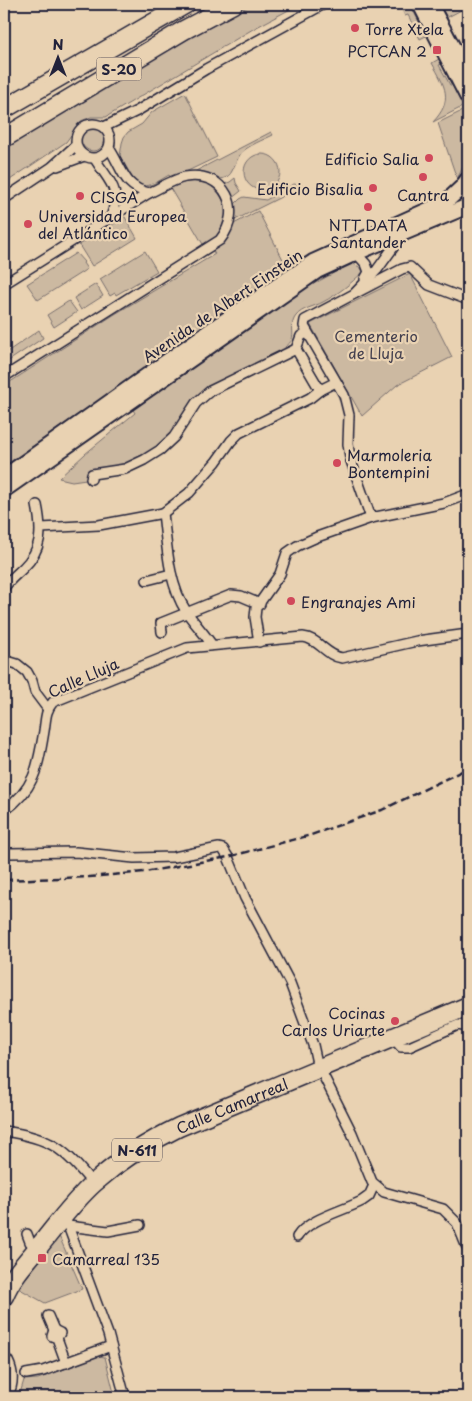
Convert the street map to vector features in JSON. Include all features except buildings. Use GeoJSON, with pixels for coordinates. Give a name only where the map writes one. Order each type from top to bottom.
{"type":"FeatureCollection","features":[{"type":"Feature","properties":{"kind":"highway","name":"S-20"},"geometry":{"type":"LineString","coordinates":[[4,107],[186,4]]}},
{"type":"Feature","properties":{"kind":"highway","name":"S-20"},"geometry":{"type":"LineString","coordinates":[[4,138],[184,30],[233,4]]}},
{"type":"Feature","properties":{"kind":"highway","name":"Calle Camarreal"},"geometry":{"type":"LineString","coordinates":[[4,1296],[16,1275],[36,1249],[66,1220],[92,1184],[122,1159],[164,1134],[468,1006]]}},
{"type":"Feature","properties":{"kind":"highway"},"geometry":{"type":"LineString","coordinates":[[4,1363],[8,1375],[8,1383],[4,1393]]}},
{"type":"Feature","properties":{"kind":"main road"},"geometry":{"type":"LineString","coordinates":[[420,4],[468,98]]}},
{"type":"Feature","properties":{"kind":"main road"},"geometry":{"type":"LineString","coordinates":[[430,4],[468,77]]}},
{"type":"Feature","properties":{"kind":"main road","name":"Avenida de Albert Einstein"},"geometry":{"type":"LineString","coordinates":[[4,478],[222,322],[314,262],[446,202],[468,179]]}},
{"type":"Feature","properties":{"kind":"main road","name":"Avenida de Albert Einstein"},"geometry":{"type":"LineString","coordinates":[[4,490],[318,271],[468,206]]}},
{"type":"Feature","properties":{"kind":"street"},"geometry":{"type":"LineString","coordinates":[[104,127],[138,111],[206,69],[324,4]]}},
{"type":"Feature","properties":{"kind":"street"},"geometry":{"type":"LineString","coordinates":[[52,167],[84,156],[95,159],[103,156],[109,148],[110,139],[104,127],[90,124],[79,132],[76,138],[76,145],[84,156]]}},
{"type":"Feature","properties":{"kind":"street"},"geometry":{"type":"LineString","coordinates":[[4,199],[52,167],[76,145]]}},
{"type":"Feature","properties":{"kind":"street"},"geometry":{"type":"LineString","coordinates":[[109,148],[131,186],[149,193]]}},
{"type":"Feature","properties":{"kind":"street"},"geometry":{"type":"LineString","coordinates":[[95,159],[112,184],[116,194],[116,203],[112,217]]}},
{"type":"Feature","properties":{"kind":"street"},"geometry":{"type":"LineString","coordinates":[[4,284],[149,193],[185,177],[202,178],[217,183],[226,192],[231,205],[230,225],[220,240],[211,247],[4,377]]}},
{"type":"Feature","properties":{"kind":"street"},"geometry":{"type":"LineString","coordinates":[[354,294],[377,270],[403,233]]}},
{"type":"Feature","properties":{"kind":"street"},"geometry":{"type":"LineString","coordinates":[[356,253],[366,264],[369,272],[363,284]]}},
{"type":"Feature","properties":{"kind":"street"},"geometry":{"type":"LineString","coordinates":[[371,518],[350,458],[348,404],[307,333],[304,326],[305,320],[402,269],[410,267],[429,285],[468,300]]}},
{"type":"Feature","properties":{"kind":"street"},"geometry":{"type":"LineString","coordinates":[[91,479],[92,474],[125,469],[160,450],[174,437],[196,403],[210,391],[296,349],[300,343],[301,336],[307,333]]}},
{"type":"Feature","properties":{"kind":"street"},"geometry":{"type":"LineString","coordinates":[[296,349],[320,390]]}},
{"type":"Feature","properties":{"kind":"street"},"geometry":{"type":"LineString","coordinates":[[41,528],[98,525],[162,513],[189,493],[216,462],[230,441],[239,434],[310,398],[320,390],[336,382]]}},
{"type":"Feature","properties":{"kind":"street"},"geometry":{"type":"LineString","coordinates":[[259,642],[255,617],[256,608],[277,580],[287,553],[292,549],[301,543],[371,518],[444,503],[468,494]]}},
{"type":"Feature","properties":{"kind":"street"},"geometry":{"type":"LineString","coordinates":[[4,588],[33,557],[38,547],[41,528],[37,505]]}},
{"type":"Feature","properties":{"kind":"street"},"geometry":{"type":"LineString","coordinates":[[162,513],[171,574],[188,613],[212,645]]}},
{"type":"Feature","properties":{"kind":"street"},"geometry":{"type":"LineString","coordinates":[[147,580],[171,574]]}},
{"type":"Feature","properties":{"kind":"street"},"geometry":{"type":"LineString","coordinates":[[162,632],[161,623],[231,595],[241,596],[260,604]]}},
{"type":"Feature","properties":{"kind":"street","name":"Calle Lluja"},"geometry":{"type":"LineString","coordinates":[[4,811],[21,798],[33,780],[44,729],[46,708],[52,702],[166,656],[187,648],[308,637],[332,655],[342,658],[417,641],[468,634]]}},
{"type":"Feature","properties":{"kind":"street"},"geometry":{"type":"LineString","coordinates":[[4,660],[17,664],[27,672],[35,692],[46,708]]}},
{"type":"Feature","properties":{"kind":"street"},"geometry":{"type":"LineString","coordinates":[[4,851],[10,853],[76,852],[134,858],[174,857],[219,848],[223,849],[245,898],[290,983],[320,1068],[352,1133],[372,1182],[384,1192],[443,1209],[457,1223],[468,1250]]}},
{"type":"Feature","properties":{"kind":"street"},"geometry":{"type":"LineString","coordinates":[[393,1038],[401,1047],[409,1047],[458,1025],[468,1027]]}},
{"type":"Feature","properties":{"kind":"street"},"geometry":{"type":"LineString","coordinates":[[4,1132],[39,1138],[61,1150],[74,1160],[92,1184]]}},
{"type":"Feature","properties":{"kind":"street"},"geometry":{"type":"LineString","coordinates":[[296,1237],[300,1231],[312,1223],[362,1202],[369,1196],[374,1185]]}},
{"type":"Feature","properties":{"kind":"street"},"geometry":{"type":"LineString","coordinates":[[66,1220],[108,1231],[140,1225]]}},
{"type":"Feature","properties":{"kind":"street"},"geometry":{"type":"LineString","coordinates":[[66,1220],[111,1346],[125,1397]]}},
{"type":"Feature","properties":{"kind":"street"},"geometry":{"type":"LineString","coordinates":[[27,1234],[30,1242],[36,1249]]}},
{"type":"Feature","properties":{"kind":"street"},"geometry":{"type":"LineString","coordinates":[[48,1316],[66,1362]]}},
{"type":"Feature","properties":{"kind":"street"},"geometry":{"type":"LineString","coordinates":[[26,1374],[43,1371],[111,1346]]}},
{"type":"Feature","properties":{"kind":"green space"},"geometry":{"type":"Polygon","coordinates":[[[252,4],[300,4],[253,29],[106,117],[91,117],[81,121],[66,142],[4,184],[4,148],[143,64],[252,4]]]}},
{"type":"Feature","properties":{"kind":"green space"},"geometry":{"type":"Polygon","coordinates":[[[405,4],[410,4],[426,36],[420,39],[408,15],[405,16],[403,12],[405,4]]]}},
{"type":"Feature","properties":{"kind":"green space"},"geometry":{"type":"Polygon","coordinates":[[[438,4],[465,4],[467,7],[446,18],[438,4]]]}},
{"type":"Feature","properties":{"kind":"green space"},"geometry":{"type":"Polygon","coordinates":[[[439,59],[442,64],[439,65],[464,106],[433,122],[444,107],[445,100],[444,86],[432,63],[439,59]]]}},
{"type":"Feature","properties":{"kind":"green space"},"geometry":{"type":"Polygon","coordinates":[[[185,93],[217,157],[171,179],[169,175],[149,185],[140,186],[136,184],[120,156],[124,137],[128,132],[142,124],[152,112],[185,93]]]}},
{"type":"Feature","properties":{"kind":"green space"},"geometry":{"type":"Polygon","coordinates":[[[466,109],[468,113],[468,157],[457,179],[438,123],[466,109]]]}},
{"type":"Feature","properties":{"kind":"green space"},"geometry":{"type":"Polygon","coordinates":[[[93,127],[102,130],[105,139],[102,148],[93,151],[84,148],[81,139],[84,130],[93,127]]]}},
{"type":"Feature","properties":{"kind":"green space"},"geometry":{"type":"Polygon","coordinates":[[[271,132],[273,135],[252,145],[241,153],[229,176],[214,179],[192,173],[271,132]]]}},
{"type":"Feature","properties":{"kind":"green space"},"geometry":{"type":"Polygon","coordinates":[[[262,154],[269,155],[275,159],[279,165],[279,179],[275,185],[269,189],[262,190],[255,189],[249,185],[245,179],[244,172],[245,165],[249,159],[255,155],[262,154]]]}},
{"type":"Feature","properties":{"kind":"green space"},"geometry":{"type":"Polygon","coordinates":[[[235,178],[241,191],[231,199],[222,185],[235,178]]]}},
{"type":"Feature","properties":{"kind":"green space"},"geometry":{"type":"Polygon","coordinates":[[[191,180],[211,186],[223,200],[225,209],[226,218],[223,228],[216,238],[204,246],[170,188],[191,180]]]}},
{"type":"Feature","properties":{"kind":"green space"},"geometry":{"type":"Polygon","coordinates":[[[294,184],[303,186],[233,221],[234,205],[240,199],[244,197],[266,200],[294,184]]]}},
{"type":"Feature","properties":{"kind":"green space"},"geometry":{"type":"Polygon","coordinates":[[[258,211],[288,269],[4,466],[4,386],[115,314],[215,254],[212,250],[225,240],[232,225],[258,211]]]}},
{"type":"Feature","properties":{"kind":"green space"},"geometry":{"type":"Polygon","coordinates":[[[125,217],[137,238],[92,266],[79,245],[125,217]]]}},
{"type":"Feature","properties":{"kind":"green space"},"geometry":{"type":"Polygon","coordinates":[[[145,251],[157,271],[116,295],[115,293],[110,296],[100,279],[145,251]]]}},
{"type":"Feature","properties":{"kind":"green space"},"geometry":{"type":"Polygon","coordinates":[[[76,253],[87,269],[38,300],[27,284],[76,253]]]}},
{"type":"Feature","properties":{"kind":"green space"},"geometry":{"type":"Polygon","coordinates":[[[352,263],[361,268],[363,272],[334,296],[305,309],[296,316],[293,324],[293,336],[285,347],[286,349],[206,390],[165,441],[148,455],[132,462],[89,471],[86,479],[72,481],[59,478],[135,413],[132,408],[297,293],[352,263]]]}},
{"type":"Feature","properties":{"kind":"green space","name":"Cementerio de Lluja"},"geometry":{"type":"Polygon","coordinates":[[[410,274],[452,357],[397,385],[362,416],[310,324],[410,274]]]}},
{"type":"Feature","properties":{"kind":"green space"},"geometry":{"type":"Polygon","coordinates":[[[96,284],[103,296],[81,310],[74,298],[96,284]]]}},
{"type":"Feature","properties":{"kind":"green space"},"geometry":{"type":"Polygon","coordinates":[[[69,301],[77,312],[54,327],[47,315],[69,301]]]}},
{"type":"Feature","properties":{"kind":"green space"},"geometry":{"type":"Polygon","coordinates":[[[39,330],[43,338],[4,364],[4,354],[39,330]]]}},
{"type":"Feature","properties":{"kind":"green space"},"geometry":{"type":"Polygon","coordinates":[[[59,1236],[82,1289],[45,1303],[18,1288],[59,1236]]]}},
{"type":"Feature","properties":{"kind":"green space"},"geometry":{"type":"Polygon","coordinates":[[[98,1356],[105,1357],[115,1397],[19,1397],[24,1380],[38,1379],[98,1356]]]}},
{"type":"Feature","properties":{"kind":"railway"},"geometry":{"type":"LineString","coordinates":[[4,880],[89,877],[145,872],[228,857],[311,835],[382,810],[468,768]]}},
{"type":"Feature","properties":{"kind":"place","name":"Torre Xtela"},"geometry":{"type":"Point","coordinates":[355,28]}},
{"type":"Feature","properties":{"kind":"place","name":"PCTCAN 2"},"geometry":{"type":"Point","coordinates":[437,50]}},
{"type":"Feature","properties":{"kind":"place","name":"Edificio Salia"},"geometry":{"type":"Point","coordinates":[429,158]}},
{"type":"Feature","properties":{"kind":"place","name":"Cantra"},"geometry":{"type":"Point","coordinates":[423,177]}},
{"type":"Feature","properties":{"kind":"place","name":"Edificio Bisalia"},"geometry":{"type":"Point","coordinates":[373,188]}},
{"type":"Feature","properties":{"kind":"place","name":"CISGA"},"geometry":{"type":"Point","coordinates":[80,196]}},
{"type":"Feature","properties":{"kind":"place","name":"NTT DATA Santander"},"geometry":{"type":"Point","coordinates":[368,207]}},
{"type":"Feature","properties":{"kind":"place","name":"Universidad Europea del Atlántico"},"geometry":{"type":"Point","coordinates":[28,224]}},
{"type":"Feature","properties":{"kind":"place","name":"Marmoleria Bontempini"},"geometry":{"type":"Point","coordinates":[337,463]}},
{"type":"Feature","properties":{"kind":"place","name":"Engranajes Ami"},"geometry":{"type":"Point","coordinates":[291,601]}},
{"type":"Feature","properties":{"kind":"place","name":"Cocinas Carlos Uriarte"},"geometry":{"type":"Point","coordinates":[395,1021]}},
{"type":"Feature","properties":{"kind":"place","name":"Camarreal 135"},"geometry":{"type":"Point","coordinates":[42,1258]}}]}
